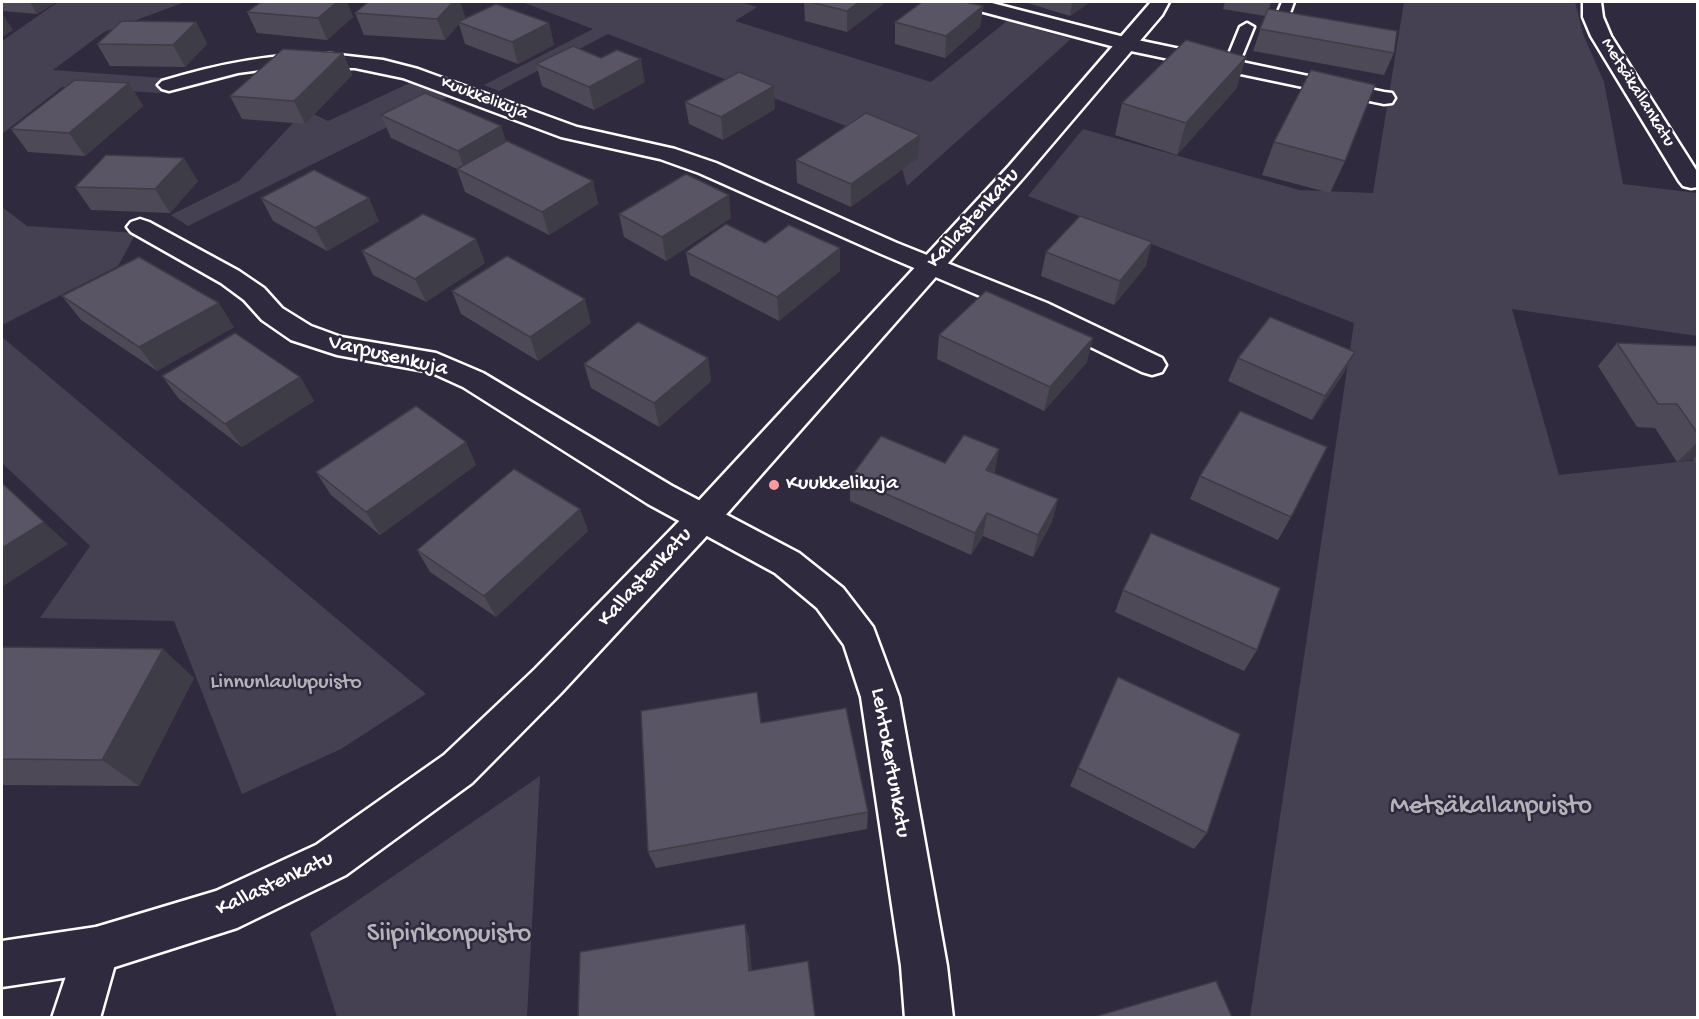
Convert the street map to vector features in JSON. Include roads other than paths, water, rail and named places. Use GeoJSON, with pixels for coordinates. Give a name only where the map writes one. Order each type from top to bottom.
{"type":"FeatureCollection","features":[{"type":"Feature","properties":{"kind":"street"},"geometry":{"type":"LineString","coordinates":[[968,2],[1126,44],[1384,98]]}},
{"type":"Feature","properties":{"kind":"street","name":"Kallastenkatu"},"geometry":{"type":"LineString","coordinates":[[2,964],[96,950],[221,912],[331,861],[458,770],[548,681],[704,517],[1017,171],[1160,2]]}},
{"type":"Feature","properties":{"kind":"street","name":"Metsäkallankatu"},"geometry":{"type":"LineString","coordinates":[[1592,2],[1593,17],[1601,36],[1691,181]]}},
{"type":"Feature","properties":{"kind":"street","name":"Kuukkelikuja"},"geometry":{"type":"LineString","coordinates":[[169,85],[219,70],[282,59],[346,62],[399,69],[430,78],[567,131],[593,139],[652,150],[697,164],[1058,319],[1152,365]]}},
{"type":"Feature","properties":{"kind":"street","name":"Varpusenkuja"},"geometry":{"type":"LineString","coordinates":[[140,227],[230,277],[254,294],[272,314],[301,333],[337,346],[436,363],[473,380],[660,495],[704,517]]}},
{"type":"Feature","properties":{"kind":"street","name":"Lehtokertunkatu"},"geometry":{"type":"LineString","coordinates":[[704,517],[787,563],[830,598],[860,638],[880,697],[924,966],[929,1017]]}},
{"type":"Feature","properties":{"kind":"street"},"geometry":{"type":"LineString","coordinates":[[76,1017],[96,950]]}},
{"type":"Feature","properties":{"kind":"lane"},"geometry":{"type":"LineString","coordinates":[[1288,2],[1280,24],[1312,30]]}},
{"type":"Feature","properties":{"kind":"lane"},"geometry":{"type":"LineString","coordinates":[[1231,66],[1247,27]]}},
{"type":"Feature","properties":{"kind":"place","name":"Kuukkelikuja"},"geometry":{"type":"Point","coordinates":[774,485]}},
{"type":"Feature","properties":{"kind":"park label","name":"Linnunlaulupuisto"},"geometry":{"type":"Point","coordinates":[286,684]}},
{"type":"Feature","properties":{"kind":"park label","name":"Metsäkallanpuisto"},"geometry":{"type":"Point","coordinates":[1491,808]}},
{"type":"Feature","properties":{"kind":"park label","name":"Siipirikonpuisto"},"geometry":{"type":"Point","coordinates":[449,936]}}]}
